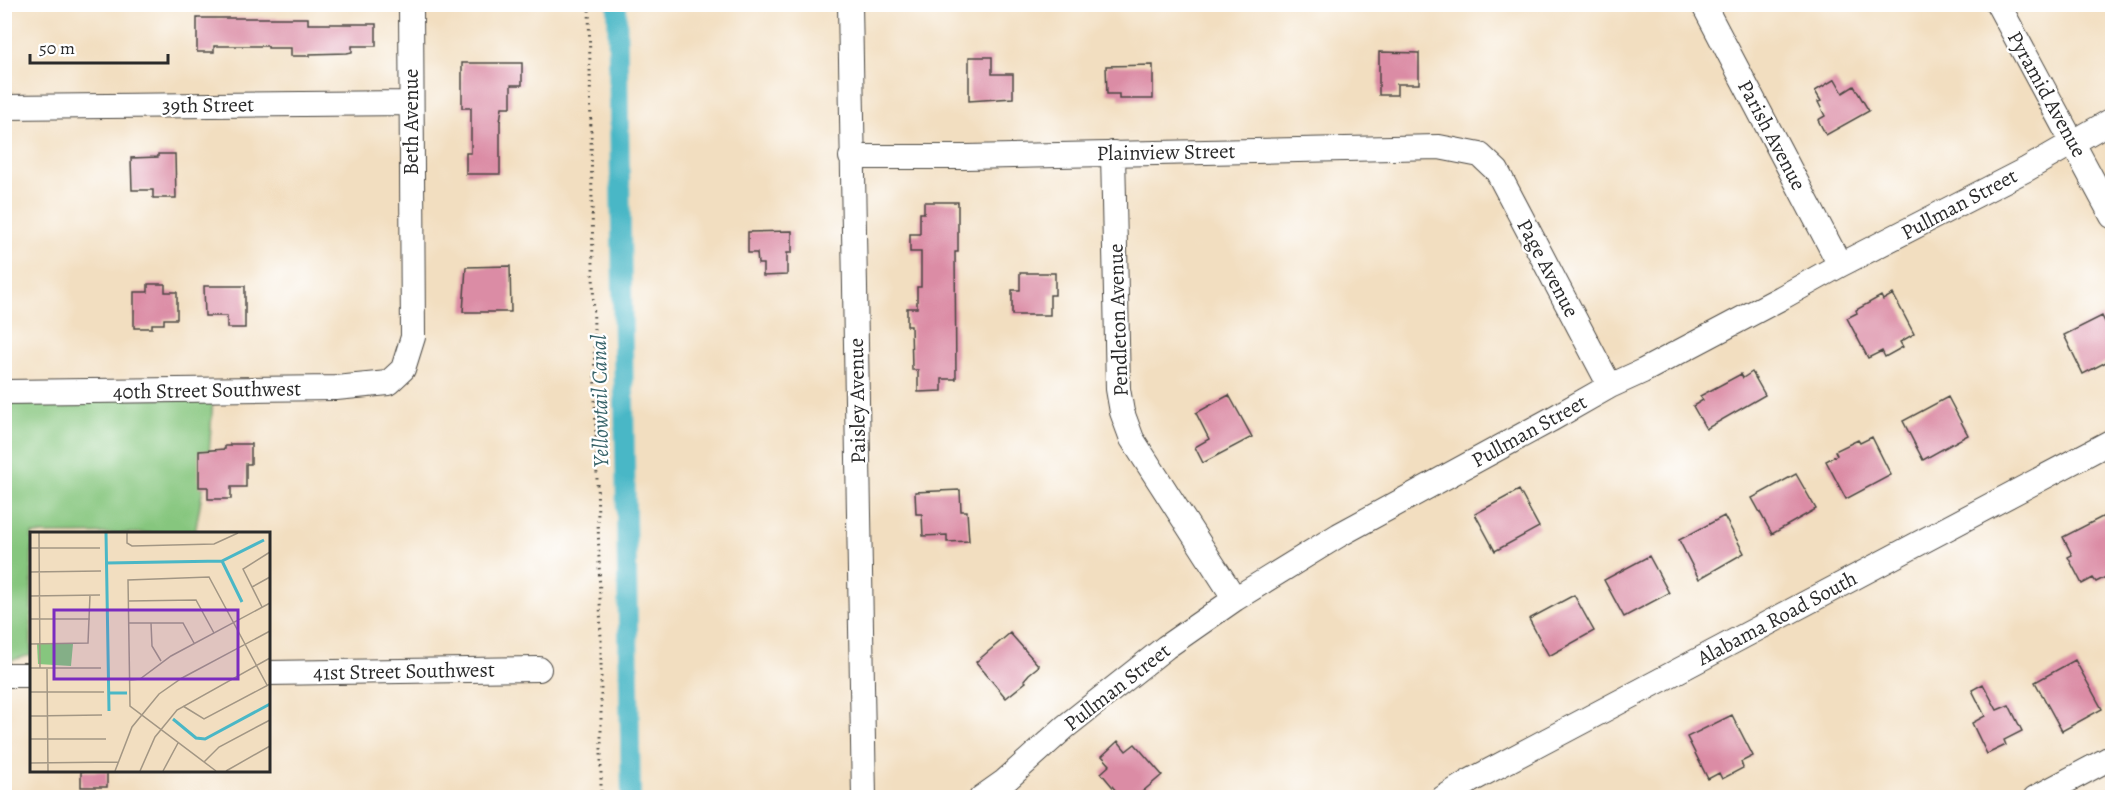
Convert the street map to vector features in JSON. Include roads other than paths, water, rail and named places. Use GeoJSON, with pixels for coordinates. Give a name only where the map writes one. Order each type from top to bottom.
{"type":"FeatureCollection","features":[{"type":"Feature","properties":{"kind":"street","name":"Beth Avenue"},"geometry":{"type":"LineString","coordinates":[[403,369],[413,337],[411,4]]}},
{"type":"Feature","properties":{"kind":"street","name":"Paisley Avenue"},"geometry":{"type":"LineString","coordinates":[[850,4],[864,798]]}},
{"type":"Feature","properties":{"kind":"street","name":"Parish Avenue"},"geometry":{"type":"LineString","coordinates":[[1703,4],[1840,265]]}},
{"type":"Feature","properties":{"kind":"street","name":"Pyramid Avenue"},"geometry":{"type":"LineString","coordinates":[[1998,4],[2112,216]]}},
{"type":"Feature","properties":{"kind":"street","name":"39th Street"},"geometry":{"type":"LineString","coordinates":[[4,107],[411,103]]}},
{"type":"Feature","properties":{"kind":"street","name":"Pullman Street"},"geometry":{"type":"LineString","coordinates":[[981,798],[1005,781],[1065,727],[1166,647],[1235,599],[1340,535],[1610,386],[1977,195],[2112,120]]}},
{"type":"Feature","properties":{"kind":"street","name":"Plainview Street"},"geometry":{"type":"LineString","coordinates":[[851,157],[966,157],[1439,147],[1480,155]]}},
{"type":"Feature","properties":{"kind":"street","name":"Pendleton Avenue"},"geometry":{"type":"LineString","coordinates":[[1113,153],[1118,389],[1122,412],[1132,439],[1235,599]]}},
{"type":"Feature","properties":{"kind":"street","name":"Page Avenue"},"geometry":{"type":"LineString","coordinates":[[1480,155],[1497,171],[1610,386]]}},
{"type":"Feature","properties":{"kind":"street","name":"40th Street Southwest"},"geometry":{"type":"LineString","coordinates":[[4,392],[336,388],[388,383],[403,369]]}},
{"type":"Feature","properties":{"kind":"street","name":"Alabama Road South"},"geometry":{"type":"LineString","coordinates":[[1443,798],[1480,776],[2112,441]]}},
{"type":"Feature","properties":{"kind":"street","name":"41st Street Southwest"},"geometry":{"type":"LineString","coordinates":[[270,673],[539,669]]}},
{"type":"Feature","properties":{"kind":"street"},"geometry":{"type":"LineString","coordinates":[[4,675],[30,675]]}},
{"type":"Feature","properties":{"kind":"street"},"geometry":{"type":"LineString","coordinates":[[2035,798],[2112,757]]}},
{"type":"Feature","properties":{"kind":"waterway","name":"Yellowtail Canal"},"geometry":{"type":"LineString","coordinates":[[617,4],[631,798]]}}]}
